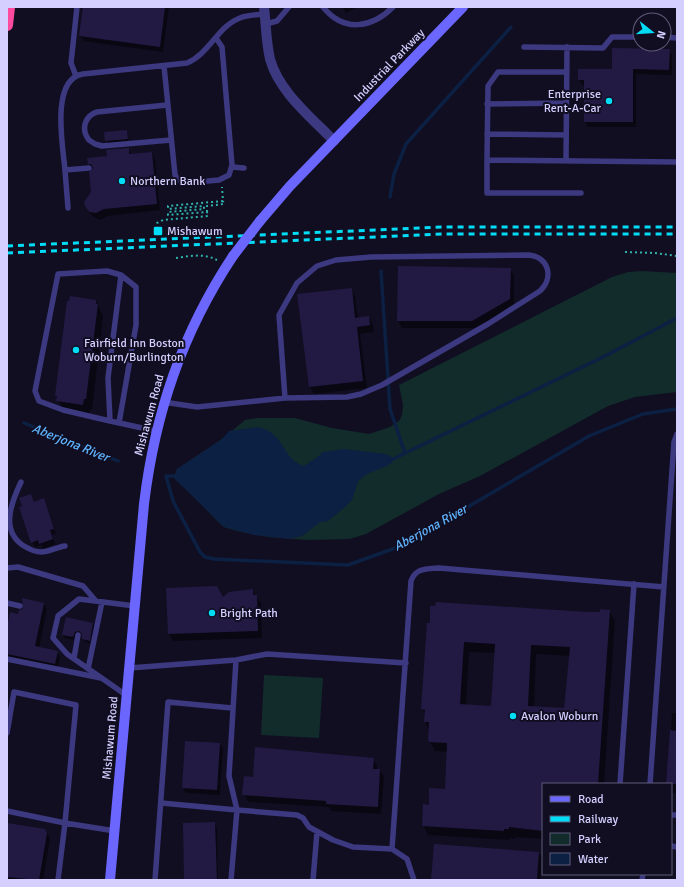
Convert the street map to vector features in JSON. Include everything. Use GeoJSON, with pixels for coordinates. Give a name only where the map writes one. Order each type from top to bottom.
{"type":"FeatureCollection","features":[{"type":"Feature","properties":{"kind":"highway"},"geometry":{"type":"LineString","coordinates":[[7,25],[9,7]]}},
{"type":"Feature","properties":{"kind":"main road","name":"Industrial Parkway"},"geometry":{"type":"LineString","coordinates":[[334,141],[463,7]]}},
{"type":"Feature","properties":{"kind":"main road","name":"Mishawum Road"},"geometry":{"type":"LineString","coordinates":[[110,880],[148,470],[163,402],[191,331],[227,265],[260,221],[290,186],[334,141]]}},
{"type":"Feature","properties":{"kind":"street"},"geometry":{"type":"LineString","coordinates":[[265,15],[270,59],[278,79],[286,91],[334,141]]}},
{"type":"Feature","properties":{"kind":"lane"},"geometry":{"type":"LineString","coordinates":[[76,76],[71,63],[78,7]]}},
{"type":"Feature","properties":{"kind":"lane"},"geometry":{"type":"LineString","coordinates":[[68,208],[61,116],[64,92],[68,82],[76,76],[190,62],[237,19],[265,15],[277,21],[289,7]]}},
{"type":"Feature","properties":{"kind":"lane"},"geometry":{"type":"LineString","coordinates":[[323,7],[334,18],[344,23],[356,25],[367,24],[378,20],[393,7]]}},
{"type":"Feature","properties":{"kind":"lane"},"geometry":{"type":"LineString","coordinates":[[524,47],[604,48],[612,37],[632,37]]}},
{"type":"Feature","properties":{"kind":"lane"},"geometry":{"type":"LineString","coordinates":[[164,66],[173,170],[178,180],[188,183],[222,179],[229,175],[232,167],[222,47],[216,38]]}},
{"type":"Feature","properties":{"kind":"lane"},"geometry":{"type":"LineString","coordinates":[[566,161],[567,47]]}},
{"type":"Feature","properties":{"kind":"lane"},"geometry":{"type":"LineString","coordinates":[[566,72],[498,72],[488,86],[487,193],[581,194]]}},
{"type":"Feature","properties":{"kind":"lane"},"geometry":{"type":"LineString","coordinates":[[487,104],[566,103]]}},
{"type":"Feature","properties":{"kind":"lane"},"geometry":{"type":"LineString","coordinates":[[167,105],[95,112],[88,118],[84,129],[89,140],[100,146],[170,140]]}},
{"type":"Feature","properties":{"kind":"lane"},"geometry":{"type":"LineString","coordinates":[[487,134],[566,135]]}},
{"type":"Feature","properties":{"kind":"lane"},"geometry":{"type":"LineString","coordinates":[[487,160],[677,162]]}},
{"type":"Feature","properties":{"kind":"lane"},"geometry":{"type":"LineString","coordinates":[[232,167],[244,168]]}},
{"type":"Feature","properties":{"kind":"lane"},"geometry":{"type":"LineString","coordinates":[[65,170],[88,168]]}},
{"type":"Feature","properties":{"kind":"lane"},"geometry":{"type":"LineString","coordinates":[[163,402],[197,407],[285,398],[352,396],[382,385],[488,324],[540,290],[546,285],[549,277],[548,269],[544,261],[537,256],[529,255],[371,257],[336,260],[317,266],[297,283],[279,315],[285,398]]}},
{"type":"Feature","properties":{"kind":"lane"},"geometry":{"type":"LineString","coordinates":[[119,423],[136,317],[136,287],[120,275],[106,271],[58,274],[35,391],[39,401],[63,410],[110,421],[119,423],[156,431]]}},
{"type":"Feature","properties":{"kind":"lane"},"geometry":{"type":"LineString","coordinates":[[110,421],[108,378],[120,275]]}},
{"type":"Feature","properties":{"kind":"lane"},"geometry":{"type":"LineString","coordinates":[[650,783],[674,442],[677,434]]}},
{"type":"Feature","properties":{"kind":"lane"},"geometry":{"type":"LineString","coordinates":[[21,482],[11,507],[9,526],[13,537],[21,544],[38,552],[65,546]]}},
{"type":"Feature","properties":{"kind":"lane"},"geometry":{"type":"LineString","coordinates":[[7,568],[21,568],[82,586],[99,602]]}},
{"type":"Feature","properties":{"kind":"lane"},"geometry":{"type":"LineString","coordinates":[[392,849],[411,581],[414,573],[422,569],[438,568],[664,587]]}},
{"type":"Feature","properties":{"kind":"lane"},"geometry":{"type":"LineString","coordinates":[[620,783],[634,584]]}},
{"type":"Feature","properties":{"kind":"lane"},"geometry":{"type":"LineString","coordinates":[[126,695],[74,658],[54,638],[58,616],[79,599],[135,606]]}},
{"type":"Feature","properties":{"kind":"lane"},"geometry":{"type":"LineString","coordinates":[[88,669],[99,602]]}},
{"type":"Feature","properties":{"kind":"lane"},"geometry":{"type":"LineString","coordinates":[[7,603],[20,606]]}},
{"type":"Feature","properties":{"kind":"lane"},"geometry":{"type":"LineString","coordinates":[[74,658],[78,635]]}},
{"type":"Feature","properties":{"kind":"lane"},"geometry":{"type":"LineString","coordinates":[[129,668],[236,660],[267,654],[406,663]]}},
{"type":"Feature","properties":{"kind":"lane"},"geometry":{"type":"LineString","coordinates":[[7,660],[103,679]]}},
{"type":"Feature","properties":{"kind":"lane"},"geometry":{"type":"LineString","coordinates":[[231,880],[236,810],[229,776],[236,660]]}},
{"type":"Feature","properties":{"kind":"lane"},"geometry":{"type":"LineString","coordinates":[[7,690],[76,705],[58,880]]}},
{"type":"Feature","properties":{"kind":"lane"},"geometry":{"type":"LineString","coordinates":[[7,734],[14,692]]}},
{"type":"Feature","properties":{"kind":"lane"},"geometry":{"type":"LineString","coordinates":[[155,880],[168,702],[232,708]]}},
{"type":"Feature","properties":{"kind":"lane"},"geometry":{"type":"LineString","coordinates":[[161,803],[297,815],[304,818],[309,827],[317,832],[353,847],[392,849],[407,859],[414,880]]}},
{"type":"Feature","properties":{"kind":"lane"},"geometry":{"type":"LineString","coordinates":[[7,811],[65,823],[115,831]]}},
{"type":"Feature","properties":{"kind":"lane"},"geometry":{"type":"LineString","coordinates":[[313,880],[317,832]]}},
{"type":"Feature","properties":{"kind":"path"},"geometry":{"type":"LineString","coordinates":[[155,228],[156,224],[160,221],[208,216],[207,206],[224,204],[222,179]]}},
{"type":"Feature","properties":{"kind":"path"},"geometry":{"type":"LineString","coordinates":[[207,212],[168,216],[168,212],[204,209],[204,206],[168,209],[168,206],[223,201]]}},
{"type":"Feature","properties":{"kind":"path"},"geometry":{"type":"LineString","coordinates":[[625,252],[655,253],[677,256]]}},
{"type":"Feature","properties":{"kind":"path"},"geometry":{"type":"LineString","coordinates":[[176,258],[197,255],[210,256],[227,265]]}},
{"type":"Feature","properties":{"kind":"green space"},"geometry":{"type":"Polygon","coordinates":[[[642,271],[677,273],[677,392],[635,397],[608,406],[480,476],[439,494],[366,534],[350,539],[308,540],[269,537],[237,531],[224,527],[174,478],[177,469],[222,439],[245,420],[258,418],[295,418],[332,428],[369,434],[390,427],[399,421],[402,415],[403,405],[399,385],[612,277],[628,272],[642,271]]]}},
{"type":"Feature","properties":{"kind":"green space"},"geometry":{"type":"Polygon","coordinates":[[[264,675],[323,678],[319,738],[261,735],[264,675]]]}},
{"type":"Feature","properties":{"kind":"water"},"geometry":{"type":"Polygon","coordinates":[[[257,427],[267,430],[273,434],[290,457],[304,466],[323,452],[344,449],[386,454],[395,459],[389,465],[367,474],[358,481],[352,500],[345,507],[328,521],[320,522],[302,536],[289,539],[254,535],[224,527],[174,478],[177,469],[222,439],[229,431],[257,427]]]}},
{"type":"Feature","properties":{"kind":"building"},"geometry":{"type":"Polygon","coordinates":[[[83,7],[165,7],[160,47],[79,36],[83,7]]]}},
{"type":"Feature","properties":{"kind":"building","name":"Enterprise Rent-A-Car"},"geometry":{"type":"Polygon","coordinates":[[[612,48],[632,48],[632,52],[670,52],[669,70],[633,69],[633,122],[584,122],[584,80],[578,80],[578,69],[612,69],[612,48]]]}},
{"type":"Feature","properties":{"kind":"building"},"geometry":{"type":"Polygon","coordinates":[[[127,130],[128,139],[105,141],[104,132],[127,130]]]}},
{"type":"Feature","properties":{"kind":"building","name":"Northern Bank"},"geometry":{"type":"Polygon","coordinates":[[[129,148],[129,154],[152,152],[157,204],[104,209],[96,213],[90,212],[86,208],[84,202],[91,192],[89,172],[93,168],[91,164],[88,164],[87,158],[107,156],[106,150],[129,148]]]}},
{"type":"Feature","properties":{"kind":"building"},"geometry":{"type":"Polygon","coordinates":[[[398,266],[511,268],[510,299],[472,321],[397,321],[398,266]]]}},
{"type":"Feature","properties":{"kind":"building"},"geometry":{"type":"Polygon","coordinates":[[[352,288],[355,318],[369,316],[370,325],[357,327],[363,381],[309,387],[297,294],[352,288]]]}},
{"type":"Feature","properties":{"kind":"building","name":"Fairfield Inn Boston Woburn/Burlington"},"geometry":{"type":"Polygon","coordinates":[[[70,296],[96,300],[96,304],[98,304],[86,399],[84,399],[83,405],[56,401],[57,396],[55,396],[67,301],[69,301],[70,296]]]}},
{"type":"Feature","properties":{"kind":"building"},"geometry":{"type":"Polygon","coordinates":[[[31,494],[34,502],[44,498],[54,529],[50,530],[53,539],[39,544],[38,540],[31,543],[19,507],[22,506],[19,498],[31,494]]]}},
{"type":"Feature","properties":{"kind":"building","name":"Bright Path"},"geometry":{"type":"Polygon","coordinates":[[[217,586],[223,597],[229,592],[253,589],[253,595],[257,595],[258,631],[168,634],[166,588],[217,586]]]}},
{"type":"Feature","properties":{"kind":"building"},"geometry":{"type":"Polygon","coordinates":[[[22,598],[44,603],[35,646],[58,651],[55,664],[7,654],[7,627],[10,612],[18,614],[19,610],[23,609],[22,598]]]}},
{"type":"Feature","properties":{"kind":"building","name":"Avalon Woburn"},"geometry":{"type":"Polygon","coordinates":[[[436,602],[587,612],[600,612],[600,609],[610,610],[598,783],[542,783],[542,831],[509,827],[509,829],[504,829],[504,831],[422,826],[423,804],[429,805],[429,788],[445,789],[447,743],[429,742],[429,722],[424,722],[425,710],[421,709],[427,623],[430,623],[430,606],[435,606],[436,602]],[[464,642],[460,704],[491,706],[495,644],[464,642]],[[531,645],[528,706],[564,708],[570,647],[531,645]]]}},
{"type":"Feature","properties":{"kind":"building"},"geometry":{"type":"Polygon","coordinates":[[[66,617],[93,623],[90,641],[82,639],[82,634],[79,631],[75,632],[73,637],[62,635],[66,617]]]}},
{"type":"Feature","properties":{"kind":"building"},"geometry":{"type":"Polygon","coordinates":[[[670,730],[677,731],[677,784],[666,783],[670,730]]]}},
{"type":"Feature","properties":{"kind":"building"},"geometry":{"type":"Polygon","coordinates":[[[185,741],[220,743],[217,790],[182,788],[185,741]]]}},
{"type":"Feature","properties":{"kind":"building"},"geometry":{"type":"Polygon","coordinates":[[[255,747],[374,758],[373,769],[380,769],[378,807],[326,804],[326,801],[242,795],[244,776],[253,777],[255,747]]]}},
{"type":"Feature","properties":{"kind":"building"},"geometry":{"type":"Polygon","coordinates":[[[215,822],[217,880],[184,880],[183,823],[215,822]]]}},
{"type":"Feature","properties":{"kind":"building"},"geometry":{"type":"Polygon","coordinates":[[[7,823],[45,829],[47,833],[39,880],[7,877],[7,823]]]}},
{"type":"Feature","properties":{"kind":"building"},"geometry":{"type":"Polygon","coordinates":[[[434,844],[539,852],[537,880],[431,880],[434,844]]]}},
{"type":"Feature","properties":{"kind":"waterway"},"geometry":{"type":"LineString","coordinates":[[390,197],[394,174],[406,144],[511,27]]}},
{"type":"Feature","properties":{"kind":"waterway"},"geometry":{"type":"LineString","coordinates":[[381,271],[390,409],[405,453]]}},
{"type":"Feature","properties":{"kind":"waterway"},"geometry":{"type":"LineString","coordinates":[[391,460],[605,356],[677,318]]}},
{"type":"Feature","properties":{"kind":"waterway","name":"Aberjona River"},"geometry":{"type":"LineString","coordinates":[[178,476],[166,476],[173,501],[200,552],[205,557],[214,559],[348,565],[401,546],[589,436],[643,414],[677,409]]}},
{"type":"Feature","properties":{"kind":"waterway","name":"Aberjona River"},"geometry":{"type":"LineString","coordinates":[[24,423],[118,461]]}},
{"type":"Feature","properties":{"kind":"railway"},"geometry":{"type":"LineString","coordinates":[[7,246],[443,227],[677,227]]}},
{"type":"Feature","properties":{"kind":"railway"},"geometry":{"type":"LineString","coordinates":[[7,253],[443,234],[677,234]]}},
{"type":"Feature","properties":{"kind":"place","name":"Enterprise Rent-A-Car"},"geometry":{"type":"Point","coordinates":[609,101]}},
{"type":"Feature","properties":{"kind":"place","name":"Northern Bank"},"geometry":{"type":"Point","coordinates":[122,181]}},
{"type":"Feature","properties":{"kind":"place","name":"Mishawum"},"geometry":{"type":"Point","coordinates":[158,231]}},
{"type":"Feature","properties":{"kind":"place","name":"Fairfield Inn Boston Woburn/Burlington"},"geometry":{"type":"Point","coordinates":[76,350]}},
{"type":"Feature","properties":{"kind":"place","name":"Bright Path"},"geometry":{"type":"Point","coordinates":[212,613]}},
{"type":"Feature","properties":{"kind":"place","name":"Avalon Woburn"},"geometry":{"type":"Point","coordinates":[513,716]}}]}
